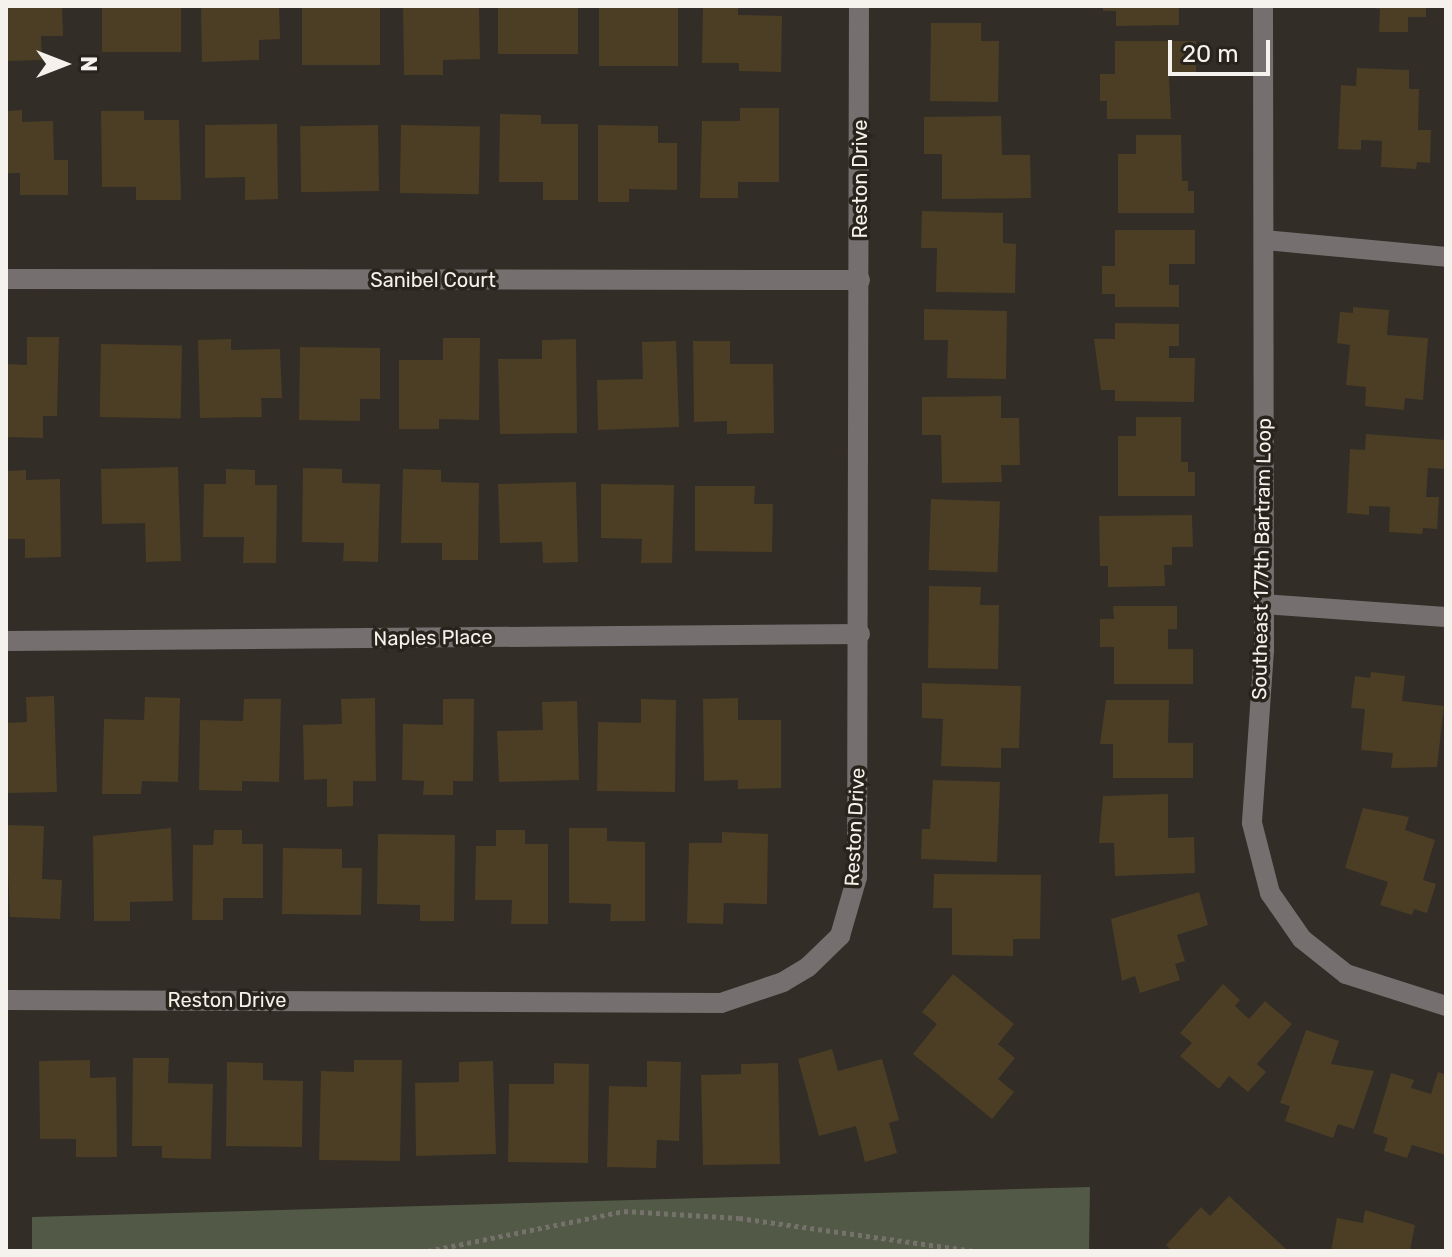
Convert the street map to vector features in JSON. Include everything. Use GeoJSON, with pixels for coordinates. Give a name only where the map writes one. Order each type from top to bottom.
{"type":"FeatureCollection","features":[{"type":"Feature","properties":{"kind":"street","name":"Reston Drive"},"geometry":{"type":"LineString","coordinates":[[6,1000],[721,1003],[783,982],[808,967],[840,936],[857,877],[860,634],[859,6]]}},
{"type":"Feature","properties":{"kind":"street","name":"Southeast 177th Bartram Loop"},"geometry":{"type":"LineString","coordinates":[[1263,6],[1264,604],[1252,823],[1270,893],[1302,939],[1346,974],[1446,1006]]}},
{"type":"Feature","properties":{"kind":"street"},"geometry":{"type":"LineString","coordinates":[[1264,240],[1446,257]]}},
{"type":"Feature","properties":{"kind":"street","name":"Sanibel Court"},"geometry":{"type":"LineString","coordinates":[[6,279],[860,280]]}},
{"type":"Feature","properties":{"kind":"street"},"geometry":{"type":"LineString","coordinates":[[1264,604],[1446,617]]}},
{"type":"Feature","properties":{"kind":"street","name":"Naples Place"},"geometry":{"type":"LineString","coordinates":[[6,641],[860,634]]}},
{"type":"Feature","properties":{"kind":"path"},"geometry":{"type":"LineString","coordinates":[[428,1251],[624,1211],[739,1218],[974,1251]]}},
{"type":"Feature","properties":{"kind":"green space"},"geometry":{"type":"Polygon","coordinates":[[[1090,1187],[1089,1251],[32,1251],[32,1217],[1090,1187]]]}},
{"type":"Feature","properties":{"kind":"building"},"geometry":{"type":"Polygon","coordinates":[[[6,6],[62,6],[63,36],[41,36],[42,60],[6,61],[6,6]]]}},
{"type":"Feature","properties":{"kind":"building"},"geometry":{"type":"Polygon","coordinates":[[[102,6],[181,6],[181,52],[102,52],[102,6]]]}},
{"type":"Feature","properties":{"kind":"building"},"geometry":{"type":"Polygon","coordinates":[[[201,6],[279,6],[280,39],[259,40],[259,60],[202,62],[201,6]]]}},
{"type":"Feature","properties":{"kind":"building"},"geometry":{"type":"Polygon","coordinates":[[[302,6],[380,6],[380,65],[302,65],[302,6]]]}},
{"type":"Feature","properties":{"kind":"building"},"geometry":{"type":"Polygon","coordinates":[[[403,6],[479,6],[480,59],[443,60],[443,75],[404,75],[403,6]]]}},
{"type":"Feature","properties":{"kind":"building"},"geometry":{"type":"Polygon","coordinates":[[[498,6],[578,6],[578,54],[498,54],[498,6]]]}},
{"type":"Feature","properties":{"kind":"building"},"geometry":{"type":"Polygon","coordinates":[[[599,6],[678,6],[678,66],[599,66],[599,6]]]}},
{"type":"Feature","properties":{"kind":"building"},"geometry":{"type":"Polygon","coordinates":[[[703,6],[738,6],[738,15],[782,16],[781,72],[739,71],[739,63],[702,63],[703,6]]]}},
{"type":"Feature","properties":{"kind":"building"},"geometry":{"type":"Polygon","coordinates":[[[1103,6],[1179,6],[1179,25],[1116,26],[1116,11],[1103,11],[1103,6]]]}},
{"type":"Feature","properties":{"kind":"building"},"geometry":{"type":"Polygon","coordinates":[[[1362,6],[1426,6],[1426,17],[1408,17],[1408,32],[1379,32],[1380,9],[1362,6]]]}},
{"type":"Feature","properties":{"kind":"building"},"geometry":{"type":"Polygon","coordinates":[[[931,23],[981,23],[981,41],[999,41],[998,102],[930,101],[931,23]]]}},
{"type":"Feature","properties":{"kind":"building"},"geometry":{"type":"Polygon","coordinates":[[[1115,41],[1196,41],[1196,76],[1169,76],[1171,119],[1107,119],[1107,101],[1100,101],[1100,74],[1115,74],[1115,41]]]}},
{"type":"Feature","properties":{"kind":"building"},"geometry":{"type":"Polygon","coordinates":[[[1357,68],[1409,70],[1409,89],[1419,89],[1418,130],[1431,130],[1430,163],[1417,162],[1416,169],[1381,167],[1382,141],[1361,140],[1361,150],[1338,149],[1341,85],[1356,86],[1357,68]]]}},
{"type":"Feature","properties":{"kind":"building"},"geometry":{"type":"Polygon","coordinates":[[[740,108],[779,108],[779,182],[738,182],[738,198],[700,198],[702,121],[740,121],[740,108]]]}},
{"type":"Feature","properties":{"kind":"building"},"geometry":{"type":"Polygon","coordinates":[[[22,110],[22,122],[53,121],[54,160],[68,160],[68,195],[20,195],[20,173],[6,173],[6,111],[22,110]]]}},
{"type":"Feature","properties":{"kind":"building"},"geometry":{"type":"Polygon","coordinates":[[[101,111],[144,111],[144,120],[179,120],[181,200],[136,200],[136,187],[102,187],[101,111]]]}},
{"type":"Feature","properties":{"kind":"building"},"geometry":{"type":"Polygon","coordinates":[[[500,114],[541,115],[541,124],[578,124],[578,200],[543,200],[543,182],[499,182],[500,114]]]}},
{"type":"Feature","properties":{"kind":"building"},"geometry":{"type":"Polygon","coordinates":[[[1001,116],[1002,155],[1030,155],[1031,198],[942,199],[942,154],[924,154],[924,117],[1001,116]]]}},
{"type":"Feature","properties":{"kind":"building"},"geometry":{"type":"Polygon","coordinates":[[[277,124],[278,199],[245,200],[245,177],[205,178],[205,125],[277,124]]]}},
{"type":"Feature","properties":{"kind":"building"},"geometry":{"type":"Polygon","coordinates":[[[378,125],[379,191],[301,192],[300,126],[378,125]]]}},
{"type":"Feature","properties":{"kind":"building"},"geometry":{"type":"Polygon","coordinates":[[[401,125],[480,126],[479,194],[400,193],[401,125]]]}},
{"type":"Feature","properties":{"kind":"building"},"geometry":{"type":"Polygon","coordinates":[[[598,125],[658,126],[658,143],[677,143],[677,190],[629,189],[629,202],[598,202],[598,125]]]}},
{"type":"Feature","properties":{"kind":"building"},"geometry":{"type":"Polygon","coordinates":[[[1136,135],[1181,135],[1182,181],[1188,181],[1188,191],[1194,191],[1194,213],[1118,213],[1118,154],[1136,154],[1136,135]]]}},
{"type":"Feature","properties":{"kind":"building"},"geometry":{"type":"Polygon","coordinates":[[[922,211],[1003,213],[1003,243],[1016,244],[1015,293],[936,292],[937,248],[921,248],[922,211]]]}},
{"type":"Feature","properties":{"kind":"building"},"geometry":{"type":"Polygon","coordinates":[[[1115,230],[1195,230],[1195,264],[1169,264],[1169,285],[1179,285],[1179,307],[1115,307],[1115,294],[1102,294],[1102,266],[1115,266],[1115,230]]]}},
{"type":"Feature","properties":{"kind":"building"},"geometry":{"type":"Polygon","coordinates":[[[1353,307],[1389,310],[1387,335],[1428,338],[1423,400],[1405,398],[1404,410],[1365,406],[1366,387],[1346,385],[1350,345],[1337,343],[1340,312],[1353,313],[1353,307]]]}},
{"type":"Feature","properties":{"kind":"building"},"geometry":{"type":"Polygon","coordinates":[[[924,309],[1007,311],[1006,379],[947,378],[948,340],[924,340],[924,309]]]}},
{"type":"Feature","properties":{"kind":"building"},"geometry":{"type":"Polygon","coordinates":[[[1115,323],[1179,324],[1179,346],[1169,346],[1169,358],[1195,358],[1194,402],[1115,401],[1115,390],[1101,390],[1094,339],[1115,339],[1115,323]]]}},
{"type":"Feature","properties":{"kind":"building"},"geometry":{"type":"Polygon","coordinates":[[[27,337],[59,337],[57,416],[43,416],[43,438],[6,437],[6,364],[27,365],[27,337]]]}},
{"type":"Feature","properties":{"kind":"building"},"geometry":{"type":"Polygon","coordinates":[[[443,338],[480,338],[479,420],[439,419],[439,429],[399,429],[399,360],[443,360],[443,338]]]}},
{"type":"Feature","properties":{"kind":"building"},"geometry":{"type":"Polygon","coordinates":[[[231,339],[231,350],[280,349],[282,398],[261,398],[262,417],[200,418],[198,340],[231,339]]]}},
{"type":"Feature","properties":{"kind":"building"},"geometry":{"type":"Polygon","coordinates":[[[576,339],[577,433],[500,434],[498,359],[542,359],[542,340],[576,339]]]}},
{"type":"Feature","properties":{"kind":"building"},"geometry":{"type":"Polygon","coordinates":[[[676,341],[679,427],[598,430],[597,380],[643,379],[642,342],[676,341]]]}},
{"type":"Feature","properties":{"kind":"building"},"geometry":{"type":"Polygon","coordinates":[[[693,341],[730,341],[730,364],[773,364],[774,433],[727,434],[727,421],[694,422],[693,341]]]}},
{"type":"Feature","properties":{"kind":"building"},"geometry":{"type":"Polygon","coordinates":[[[101,344],[182,345],[181,418],[100,417],[101,344]]]}},
{"type":"Feature","properties":{"kind":"building"},"geometry":{"type":"Polygon","coordinates":[[[300,347],[380,348],[380,399],[360,399],[360,421],[299,420],[300,347]]]}},
{"type":"Feature","properties":{"kind":"building"},"geometry":{"type":"Polygon","coordinates":[[[1001,396],[1001,418],[1019,418],[1020,465],[1001,465],[1002,482],[942,483],[941,435],[922,435],[922,397],[1001,396]]]}},
{"type":"Feature","properties":{"kind":"building"},"geometry":{"type":"Polygon","coordinates":[[[1136,417],[1181,417],[1181,462],[1188,462],[1188,472],[1195,472],[1195,496],[1118,496],[1118,436],[1136,436],[1136,417]]]}},
{"type":"Feature","properties":{"kind":"building"},"geometry":{"type":"Polygon","coordinates":[[[1366,434],[1446,440],[1445,469],[1428,468],[1426,497],[1439,497],[1437,529],[1423,528],[1422,534],[1389,532],[1390,507],[1369,506],[1369,515],[1347,513],[1350,449],[1365,450],[1366,434]]]}},
{"type":"Feature","properties":{"kind":"building"},"geometry":{"type":"Polygon","coordinates":[[[178,467],[181,561],[146,562],[145,523],[102,524],[101,469],[178,467]]]}},
{"type":"Feature","properties":{"kind":"building"},"geometry":{"type":"Polygon","coordinates":[[[303,468],[342,469],[342,483],[380,484],[378,562],[343,561],[344,543],[302,542],[303,468]]]}},
{"type":"Feature","properties":{"kind":"building"},"geometry":{"type":"Polygon","coordinates":[[[226,469],[255,470],[255,485],[277,485],[276,563],[243,563],[244,537],[203,537],[204,484],[226,484],[226,469]]]}},
{"type":"Feature","properties":{"kind":"building"},"geometry":{"type":"Polygon","coordinates":[[[403,469],[441,470],[441,482],[479,483],[478,560],[442,560],[442,543],[401,543],[403,469]]]}},
{"type":"Feature","properties":{"kind":"building"},"geometry":{"type":"Polygon","coordinates":[[[26,470],[26,480],[60,479],[61,557],[25,558],[25,539],[6,539],[6,471],[26,470]]]}},
{"type":"Feature","properties":{"kind":"building"},"geometry":{"type":"Polygon","coordinates":[[[576,482],[578,562],[543,563],[542,542],[500,543],[498,484],[576,482]]]}},
{"type":"Feature","properties":{"kind":"building"},"geometry":{"type":"Polygon","coordinates":[[[601,484],[674,485],[672,563],[641,563],[642,539],[601,538],[601,484]]]}},
{"type":"Feature","properties":{"kind":"building"},"geometry":{"type":"Polygon","coordinates":[[[695,486],[755,486],[754,504],[773,504],[772,552],[695,551],[695,486]]]}},
{"type":"Feature","properties":{"kind":"building"},"geometry":{"type":"Polygon","coordinates":[[[931,499],[1000,501],[997,572],[929,570],[931,499]]]}},
{"type":"Feature","properties":{"kind":"building"},"geometry":{"type":"Polygon","coordinates":[[[1192,515],[1193,547],[1172,547],[1172,565],[1164,565],[1165,586],[1108,587],[1108,566],[1100,566],[1099,516],[1192,515]]]}},
{"type":"Feature","properties":{"kind":"building"},"geometry":{"type":"Polygon","coordinates":[[[929,586],[981,587],[980,605],[999,605],[998,669],[928,668],[929,586]]]}},
{"type":"Feature","properties":{"kind":"building"},"geometry":{"type":"Polygon","coordinates":[[[1113,606],[1177,606],[1177,629],[1168,629],[1168,649],[1193,649],[1193,684],[1114,684],[1114,647],[1100,647],[1100,619],[1114,619],[1113,606]]]}},
{"type":"Feature","properties":{"kind":"building"},"geometry":{"type":"Polygon","coordinates":[[[1371,672],[1405,676],[1402,701],[1444,706],[1437,767],[1391,768],[1393,753],[1361,750],[1365,709],[1351,708],[1355,676],[1370,678],[1371,672]]]}},
{"type":"Feature","properties":{"kind":"building"},"geometry":{"type":"Polygon","coordinates":[[[922,683],[1021,686],[1019,748],[1001,748],[1001,768],[941,766],[943,719],[922,718],[922,683]]]}},
{"type":"Feature","properties":{"kind":"building"},"geometry":{"type":"Polygon","coordinates":[[[54,696],[57,792],[7,793],[6,723],[27,722],[26,697],[54,696]]]}},
{"type":"Feature","properties":{"kind":"building"},"geometry":{"type":"Polygon","coordinates":[[[145,697],[180,698],[178,782],[142,781],[141,794],[102,794],[104,719],[144,720],[145,697]]]}},
{"type":"Feature","properties":{"kind":"building"},"geometry":{"type":"Polygon","coordinates":[[[375,698],[376,781],[353,781],[353,806],[327,807],[327,779],[304,780],[303,725],[342,724],[341,699],[375,698]]]}},
{"type":"Feature","properties":{"kind":"building"},"geometry":{"type":"Polygon","coordinates":[[[738,698],[738,720],[781,720],[781,788],[738,789],[738,780],[704,781],[703,699],[738,698]]]}},
{"type":"Feature","properties":{"kind":"building"},"geometry":{"type":"Polygon","coordinates":[[[244,699],[281,699],[279,782],[242,781],[242,791],[199,790],[200,720],[243,721],[244,699]]]}},
{"type":"Feature","properties":{"kind":"building"},"geometry":{"type":"Polygon","coordinates":[[[443,699],[474,699],[473,781],[453,781],[453,795],[423,795],[424,781],[402,780],[403,724],[443,725],[443,699]]]}},
{"type":"Feature","properties":{"kind":"building"},"geometry":{"type":"Polygon","coordinates":[[[641,699],[676,700],[675,792],[597,791],[598,722],[641,723],[641,699]]]}},
{"type":"Feature","properties":{"kind":"building"},"geometry":{"type":"Polygon","coordinates":[[[1106,700],[1169,700],[1168,743],[1193,743],[1193,778],[1113,778],[1113,744],[1100,744],[1106,700]]]}},
{"type":"Feature","properties":{"kind":"building"},"geometry":{"type":"Polygon","coordinates":[[[577,701],[579,780],[499,782],[497,731],[543,730],[542,702],[577,701]]]}},
{"type":"Feature","properties":{"kind":"building"},"geometry":{"type":"Polygon","coordinates":[[[933,780],[1000,782],[997,862],[921,859],[922,829],[930,829],[933,780]]]}},
{"type":"Feature","properties":{"kind":"building"},"geometry":{"type":"Polygon","coordinates":[[[1168,794],[1168,838],[1194,837],[1195,873],[1115,876],[1114,843],[1099,843],[1103,796],[1168,794]]]}},
{"type":"Feature","properties":{"kind":"building"},"geometry":{"type":"Polygon","coordinates":[[[1363,808],[1409,817],[1405,830],[1435,840],[1423,880],[1436,884],[1427,913],[1414,909],[1412,915],[1380,905],[1388,882],[1345,868],[1363,808]]]}},
{"type":"Feature","properties":{"kind":"building"},"geometry":{"type":"Polygon","coordinates":[[[6,825],[44,826],[42,879],[62,880],[60,919],[10,917],[6,825]]]}},
{"type":"Feature","properties":{"kind":"building"},"geometry":{"type":"Polygon","coordinates":[[[171,828],[173,901],[130,902],[130,921],[94,921],[93,836],[171,828]]]}},
{"type":"Feature","properties":{"kind":"building"},"geometry":{"type":"Polygon","coordinates":[[[569,828],[607,828],[607,841],[645,842],[645,921],[610,921],[611,904],[569,903],[569,828]]]}},
{"type":"Feature","properties":{"kind":"building"},"geometry":{"type":"Polygon","coordinates":[[[214,830],[242,830],[242,844],[263,844],[263,898],[223,898],[223,920],[192,920],[193,845],[213,845],[214,830]]]}},
{"type":"Feature","properties":{"kind":"building"},"geometry":{"type":"Polygon","coordinates":[[[496,830],[525,830],[525,844],[548,844],[548,924],[511,924],[512,900],[475,900],[476,846],[496,846],[496,830]]]}},
{"type":"Feature","properties":{"kind":"building"},"geometry":{"type":"Polygon","coordinates":[[[722,832],[768,834],[767,904],[724,903],[723,924],[687,923],[689,843],[722,843],[722,832]]]}},
{"type":"Feature","properties":{"kind":"building"},"geometry":{"type":"Polygon","coordinates":[[[378,834],[455,835],[454,921],[420,921],[420,905],[377,904],[378,834]]]}},
{"type":"Feature","properties":{"kind":"building"},"geometry":{"type":"Polygon","coordinates":[[[283,848],[342,849],[342,868],[362,868],[361,915],[282,914],[283,848]]]}},
{"type":"Feature","properties":{"kind":"building"},"geometry":{"type":"Polygon","coordinates":[[[934,874],[1041,875],[1040,939],[1013,939],[1013,956],[952,955],[952,908],[933,908],[934,874]]]}},
{"type":"Feature","properties":{"kind":"building"},"geometry":{"type":"Polygon","coordinates":[[[1199,892],[1208,925],[1177,935],[1185,961],[1175,964],[1180,980],[1140,993],[1135,976],[1122,981],[1111,919],[1199,892]]]}},
{"type":"Feature","properties":{"kind":"building"},"geometry":{"type":"Polygon","coordinates":[[[953,974],[1014,1024],[998,1044],[1015,1058],[998,1079],[1014,1092],[992,1119],[913,1054],[937,1024],[922,1012],[953,974]]]}},
{"type":"Feature","properties":{"kind":"building"},"geometry":{"type":"Polygon","coordinates":[[[1223,984],[1240,1000],[1235,1006],[1249,1019],[1265,1001],[1292,1024],[1257,1064],[1266,1072],[1248,1092],[1229,1076],[1219,1089],[1180,1056],[1192,1043],[1180,1033],[1223,984]]]}},
{"type":"Feature","properties":{"kind":"building"},"geometry":{"type":"Polygon","coordinates":[[[1306,1030],[1339,1041],[1331,1064],[1374,1071],[1354,1129],[1338,1124],[1333,1138],[1285,1121],[1290,1106],[1280,1103],[1306,1030]]]}},
{"type":"Feature","properties":{"kind":"building"},"geometry":{"type":"Polygon","coordinates":[[[832,1049],[838,1071],[882,1059],[899,1120],[889,1123],[897,1153],[865,1162],[856,1126],[819,1136],[798,1059],[832,1049]]]}},
{"type":"Feature","properties":{"kind":"building"},"geometry":{"type":"Polygon","coordinates":[[[133,1058],[169,1058],[168,1083],[213,1084],[211,1159],[162,1158],[162,1146],[132,1146],[133,1058]]]}},
{"type":"Feature","properties":{"kind":"building"},"geometry":{"type":"Polygon","coordinates":[[[90,1060],[90,1078],[116,1077],[117,1157],[76,1157],[76,1139],[40,1139],[39,1061],[90,1060]]]}},
{"type":"Feature","properties":{"kind":"building"},"geometry":{"type":"Polygon","coordinates":[[[354,1060],[402,1060],[400,1161],[319,1160],[321,1071],[354,1072],[354,1060]]]}},
{"type":"Feature","properties":{"kind":"building"},"geometry":{"type":"Polygon","coordinates":[[[493,1061],[496,1154],[416,1156],[415,1083],[459,1082],[459,1062],[493,1061]]]}},
{"type":"Feature","properties":{"kind":"building"},"geometry":{"type":"Polygon","coordinates":[[[647,1061],[681,1062],[679,1141],[657,1140],[656,1168],[607,1167],[609,1086],[647,1087],[647,1061]]]}},
{"type":"Feature","properties":{"kind":"building"},"geometry":{"type":"Polygon","coordinates":[[[227,1062],[263,1063],[263,1080],[303,1081],[302,1147],[226,1146],[227,1062]]]}},
{"type":"Feature","properties":{"kind":"building"},"geometry":{"type":"Polygon","coordinates":[[[554,1063],[589,1064],[588,1163],[508,1162],[509,1084],[554,1084],[554,1063]]]}},
{"type":"Feature","properties":{"kind":"building"},"geometry":{"type":"Polygon","coordinates":[[[778,1063],[780,1164],[703,1165],[701,1075],[741,1074],[741,1064],[778,1063]]]}},
{"type":"Feature","properties":{"kind":"building"},"geometry":{"type":"Polygon","coordinates":[[[1438,1072],[1446,1075],[1446,1155],[1412,1145],[1407,1158],[1384,1151],[1388,1138],[1373,1133],[1391,1073],[1414,1080],[1411,1088],[1431,1094],[1438,1072]]]}},
{"type":"Feature","properties":{"kind":"building"},"geometry":{"type":"Polygon","coordinates":[[[1229,1196],[1288,1251],[1172,1251],[1166,1245],[1201,1207],[1210,1216],[1229,1196]]]}},
{"type":"Feature","properties":{"kind":"building"},"geometry":{"type":"Polygon","coordinates":[[[1365,1210],[1415,1225],[1410,1251],[1331,1251],[1337,1218],[1363,1223],[1365,1210]]]}}]}
